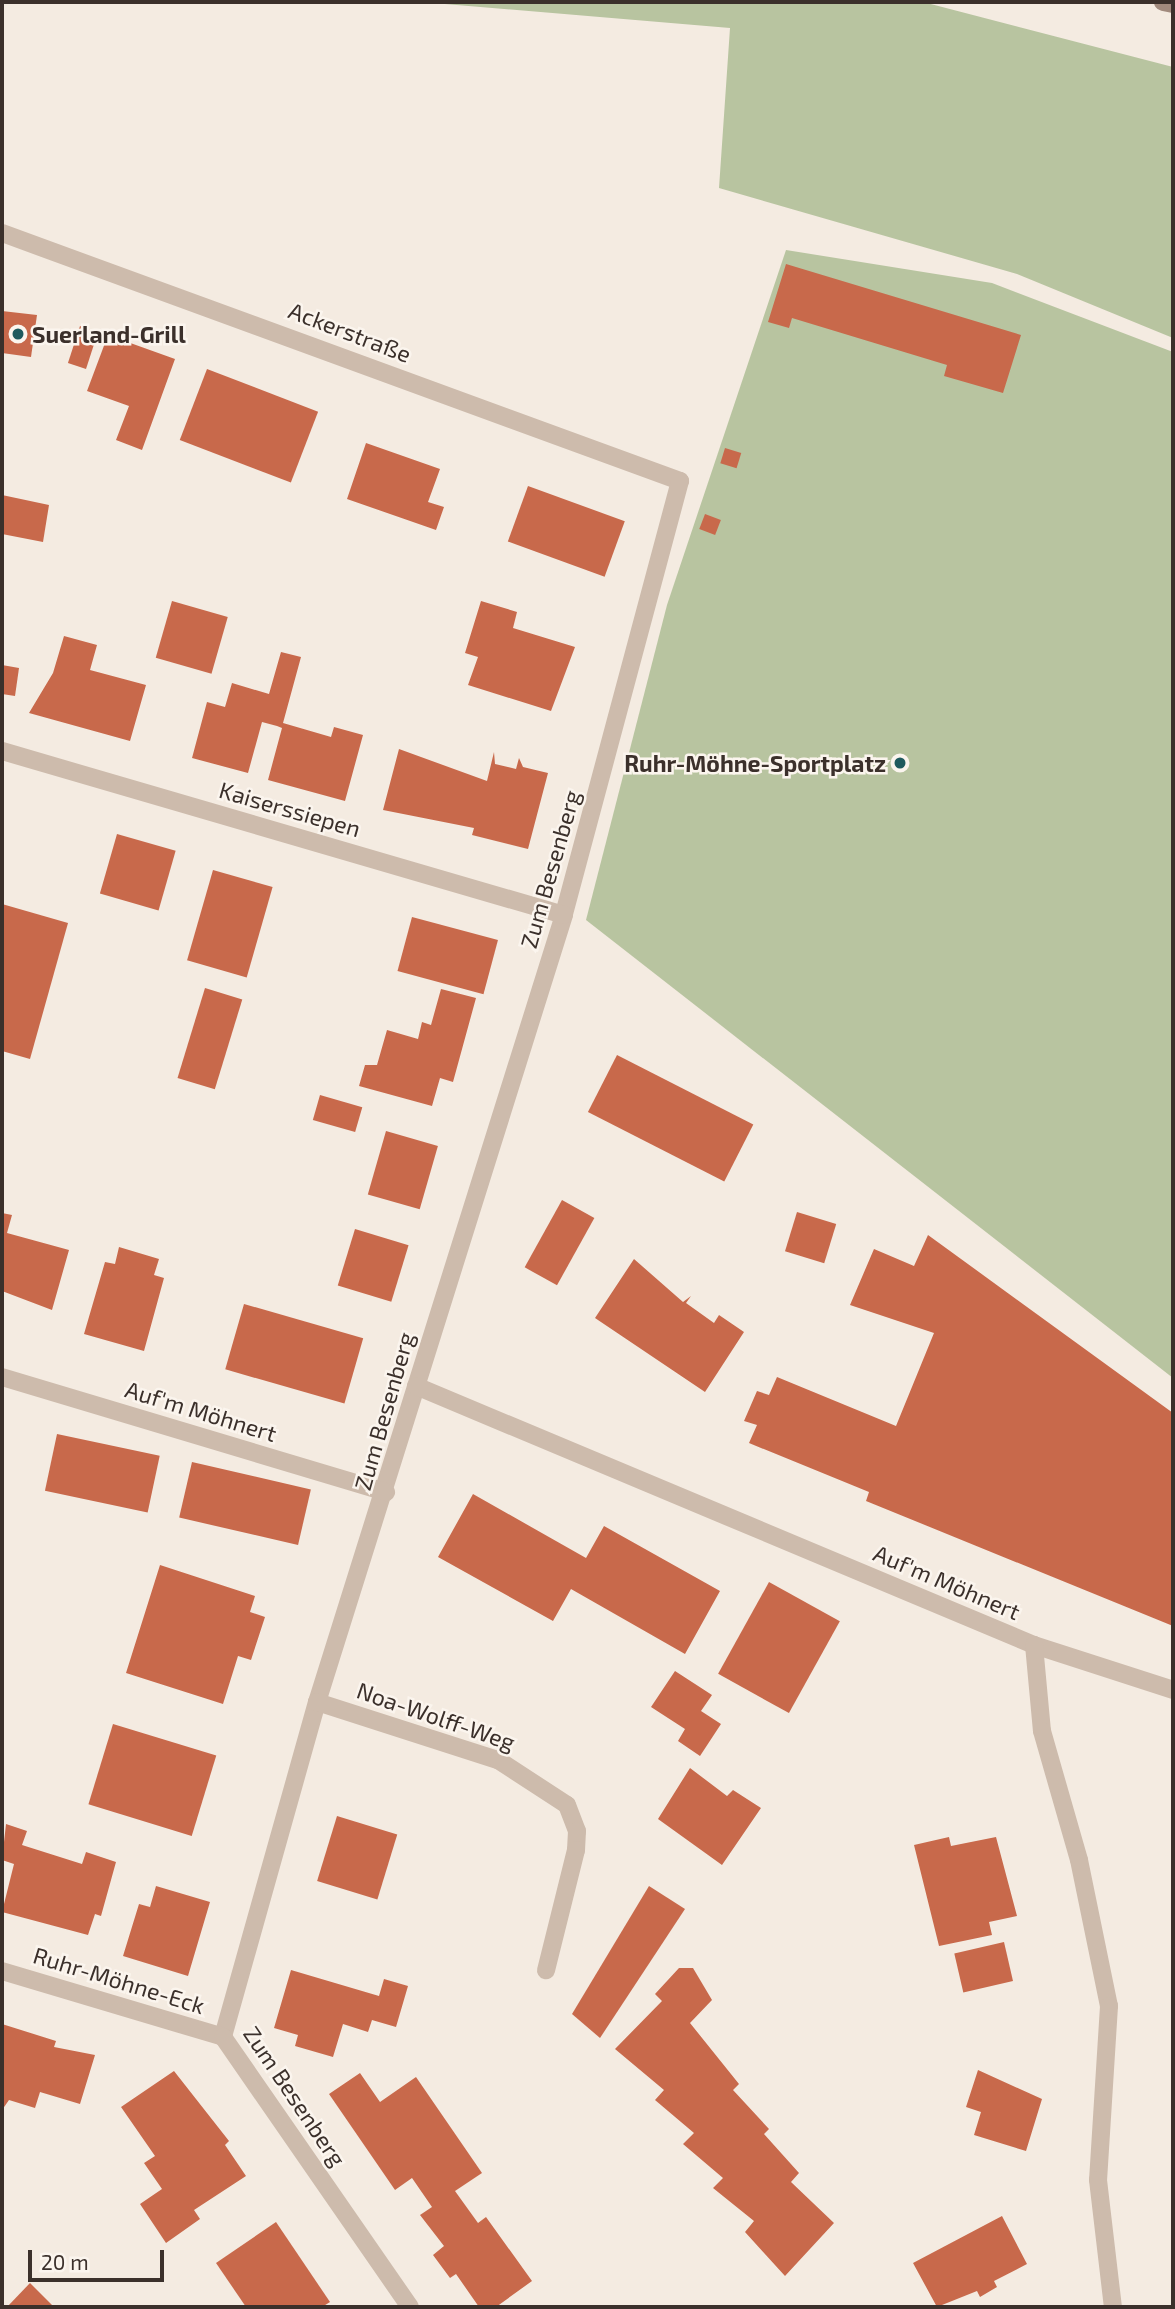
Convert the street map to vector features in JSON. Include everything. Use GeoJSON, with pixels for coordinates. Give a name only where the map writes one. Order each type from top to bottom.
{"type":"FeatureCollection","features":[{"type":"Feature","properties":{"kind":"main road"},"geometry":{"type":"LineString","coordinates":[[1163,2],[1173,5]]}},
{"type":"Feature","properties":{"kind":"street","name":"Ackerstraße"},"geometry":{"type":"LineString","coordinates":[[2,233],[680,481]]}},
{"type":"Feature","properties":{"kind":"street","name":"Zum Besenberg"},"geometry":{"type":"LineString","coordinates":[[411,2307],[223,2037],[317,1702],[386,1492],[416,1386],[564,915],[680,481]]}},
{"type":"Feature","properties":{"kind":"street","name":"Kaiserssiepen"},"geometry":{"type":"LineString","coordinates":[[2,751],[564,915]]}},
{"type":"Feature","properties":{"kind":"street","name":"Auf'm Möhnert"},"geometry":{"type":"LineString","coordinates":[[2,1377],[386,1492]]}},
{"type":"Feature","properties":{"kind":"street","name":"Auf'm Möhnert"},"geometry":{"type":"LineString","coordinates":[[416,1386],[1034,1646],[1042,1731],[1079,1860],[1110,2006],[1098,2180],[1112,2307]]}},
{"type":"Feature","properties":{"kind":"street"},"geometry":{"type":"LineString","coordinates":[[1034,1646],[1173,1690]]}},
{"type":"Feature","properties":{"kind":"street","name":"Noa-Wolff-Weg"},"geometry":{"type":"LineString","coordinates":[[317,1702],[498,1760],[567,1805],[577,1831],[576,1850],[547,1970]]}},
{"type":"Feature","properties":{"kind":"street","name":"Ruhr-Möhne-Eck"},"geometry":{"type":"LineString","coordinates":[[2,1971],[223,2037]]}},
{"type":"Feature","properties":{"kind":"green space"},"geometry":{"type":"Polygon","coordinates":[[[421,2],[923,2],[1173,67],[1173,338],[1017,274],[719,188],[730,28],[421,2]]]}},
{"type":"Feature","properties":{"kind":"green space","name":"Ruhr-Möhne-Sportplatz"},"geometry":{"type":"Polygon","coordinates":[[[786,250],[992,283],[1173,352],[1173,1378],[586,920],[667,605],[786,250]]]}},
{"type":"Feature","properties":{"kind":"building"},"geometry":{"type":"Polygon","coordinates":[[[786,264],[1021,335],[1003,393],[944,376],[947,365],[792,318],[789,328],[768,322],[786,264]]]}},
{"type":"Feature","properties":{"kind":"building","name":"Suerland-Grill"},"geometry":{"type":"Polygon","coordinates":[[[2,311],[37,315],[31,357],[2,353],[2,311]]]}},
{"type":"Feature","properties":{"kind":"building"},"geometry":{"type":"Polygon","coordinates":[[[80,326],[98,332],[86,369],[68,363],[80,326]]]}},
{"type":"Feature","properties":{"kind":"building"},"geometry":{"type":"Polygon","coordinates":[[[108,335],[175,359],[142,450],[116,440],[129,406],[87,391],[108,335]]]}},
{"type":"Feature","properties":{"kind":"building"},"geometry":{"type":"Polygon","coordinates":[[[207,369],[318,412],[291,483],[180,440],[207,369]]]}},
{"type":"Feature","properties":{"kind":"building"},"geometry":{"type":"Polygon","coordinates":[[[366,443],[440,469],[428,502],[444,507],[436,530],[347,499],[366,443]]]}},
{"type":"Feature","properties":{"kind":"building"},"geometry":{"type":"Polygon","coordinates":[[[725,448],[741,453],[737,468],[720,463],[725,448]]]}},
{"type":"Feature","properties":{"kind":"building"},"geometry":{"type":"Polygon","coordinates":[[[528,486],[625,521],[605,577],[508,541],[528,486]]]}},
{"type":"Feature","properties":{"kind":"building"},"geometry":{"type":"Polygon","coordinates":[[[2,495],[49,505],[43,542],[2,534],[2,495]]]}},
{"type":"Feature","properties":{"kind":"building"},"geometry":{"type":"Polygon","coordinates":[[[705,514],[721,520],[715,535],[699,529],[705,514]]]}},
{"type":"Feature","properties":{"kind":"building"},"geometry":{"type":"Polygon","coordinates":[[[172,601],[228,617],[211,674],[156,658],[172,601]]]}},
{"type":"Feature","properties":{"kind":"building"},"geometry":{"type":"Polygon","coordinates":[[[481,601],[517,612],[513,628],[575,647],[551,711],[468,685],[478,657],[465,653],[481,601]]]}},
{"type":"Feature","properties":{"kind":"building"},"geometry":{"type":"Polygon","coordinates":[[[64,636],[97,645],[90,670],[146,685],[130,741],[29,713],[53,673],[64,636]]]}},
{"type":"Feature","properties":{"kind":"building"},"geometry":{"type":"Polygon","coordinates":[[[281,652],[301,657],[283,723],[331,737],[334,727],[363,735],[345,801],[268,780],[282,728],[277,726],[262,722],[248,773],[192,758],[207,702],[225,707],[232,683],[269,694],[281,652]]]}},
{"type":"Feature","properties":{"kind":"building"},"geometry":{"type":"Polygon","coordinates":[[[2,665],[19,668],[15,696],[2,694],[2,665]]]}},
{"type":"Feature","properties":{"kind":"building"},"geometry":{"type":"Polygon","coordinates":[[[399,749],[487,781],[494,752],[495,764],[516,769],[519,758],[523,767],[548,773],[528,849],[472,835],[474,828],[383,810],[399,749]]]}},
{"type":"Feature","properties":{"kind":"building"},"geometry":{"type":"Polygon","coordinates":[[[117,834],[176,851],[159,910],[100,894],[117,834]]]}},
{"type":"Feature","properties":{"kind":"building"},"geometry":{"type":"Polygon","coordinates":[[[213,870],[273,887],[247,977],[187,960],[213,870]]]}},
{"type":"Feature","properties":{"kind":"building"},"geometry":{"type":"Polygon","coordinates":[[[2,904],[68,923],[30,1059],[2,1051],[2,904]]]}},
{"type":"Feature","properties":{"kind":"building"},"geometry":{"type":"Polygon","coordinates":[[[412,917],[498,940],[483,994],[398,971],[412,917]]]}},
{"type":"Feature","properties":{"kind":"building"},"geometry":{"type":"Polygon","coordinates":[[[205,988],[242,999],[215,1089],[178,1078],[205,988]]]}},
{"type":"Feature","properties":{"kind":"building"},"geometry":{"type":"Polygon","coordinates":[[[441,989],[476,998],[453,1082],[440,1078],[432,1106],[359,1086],[365,1065],[377,1065],[387,1030],[418,1039],[422,1022],[431,1025],[441,989]]]}},
{"type":"Feature","properties":{"kind":"building"},"geometry":{"type":"Polygon","coordinates":[[[617,1055],[753,1124],[724,1181],[588,1112],[617,1055]]]}},
{"type":"Feature","properties":{"kind":"building"},"geometry":{"type":"Polygon","coordinates":[[[320,1095],[362,1107],[355,1132],[313,1120],[320,1095]]]}},
{"type":"Feature","properties":{"kind":"building"},"geometry":{"type":"Polygon","coordinates":[[[386,1131],[438,1146],[420,1209],[368,1194],[386,1131]]]}},
{"type":"Feature","properties":{"kind":"building"},"geometry":{"type":"Polygon","coordinates":[[[562,1200],[594,1218],[557,1285],[525,1267],[562,1200]]]}},
{"type":"Feature","properties":{"kind":"building"},"geometry":{"type":"Polygon","coordinates":[[[797,1212],[836,1224],[824,1263],[785,1251],[797,1212]]]}},
{"type":"Feature","properties":{"kind":"building"},"geometry":{"type":"Polygon","coordinates":[[[2,1213],[12,1215],[7,1233],[69,1250],[52,1310],[2,1291],[2,1213]]]}},
{"type":"Feature","properties":{"kind":"building"},"geometry":{"type":"Polygon","coordinates":[[[355,1229],[409,1245],[391,1302],[338,1285],[355,1229]]]}},
{"type":"Feature","properties":{"kind":"building"},"geometry":{"type":"Polygon","coordinates":[[[928,1235],[1173,1413],[1173,1626],[866,1501],[869,1492],[749,1443],[757,1425],[744,1421],[757,1391],[769,1395],[777,1377],[896,1426],[934,1333],[850,1305],[874,1249],[914,1266],[928,1235]]]}},
{"type":"Feature","properties":{"kind":"building"},"geometry":{"type":"Polygon","coordinates":[[[119,1247],[159,1259],[154,1275],[164,1278],[144,1351],[84,1334],[105,1262],[115,1264],[119,1247]]]}},
{"type":"Feature","properties":{"kind":"building"},"geometry":{"type":"Polygon","coordinates":[[[634,1259],[683,1302],[691,1296],[686,1303],[714,1323],[719,1315],[744,1332],[705,1392],[595,1318],[634,1259]]]}},
{"type":"Feature","properties":{"kind":"building"},"geometry":{"type":"Polygon","coordinates":[[[244,1304],[363,1338],[344,1404],[225,1369],[244,1304]]]}},
{"type":"Feature","properties":{"kind":"building"},"geometry":{"type":"Polygon","coordinates":[[[57,1434],[160,1456],[148,1513],[45,1491],[57,1434]]]}},
{"type":"Feature","properties":{"kind":"building"},"geometry":{"type":"Polygon","coordinates":[[[192,1462],[311,1489],[298,1545],[179,1518],[192,1462]]]}},
{"type":"Feature","properties":{"kind":"building"},"geometry":{"type":"Polygon","coordinates":[[[473,1494],[586,1558],[604,1526],[720,1591],[685,1654],[571,1589],[553,1621],[438,1557],[473,1494]]]}},
{"type":"Feature","properties":{"kind":"building"},"geometry":{"type":"Polygon","coordinates":[[[160,1565],[255,1596],[250,1612],[265,1617],[251,1660],[238,1656],[223,1704],[126,1673],[160,1565]]]}},
{"type":"Feature","properties":{"kind":"building"},"geometry":{"type":"Polygon","coordinates":[[[769,1582],[840,1621],[789,1713],[718,1674],[769,1582]]]}},
{"type":"Feature","properties":{"kind":"building"},"geometry":{"type":"Polygon","coordinates":[[[675,1671],[712,1695],[701,1711],[721,1724],[700,1756],[678,1741],[685,1729],[651,1707],[675,1671]]]}},
{"type":"Feature","properties":{"kind":"building"},"geometry":{"type":"Polygon","coordinates":[[[113,1724],[216,1756],[192,1836],[88,1804],[113,1724]]]}},
{"type":"Feature","properties":{"kind":"building"},"geometry":{"type":"Polygon","coordinates":[[[690,1768],[727,1796],[733,1790],[761,1808],[722,1865],[658,1819],[690,1768]]]}},
{"type":"Feature","properties":{"kind":"building"},"geometry":{"type":"Polygon","coordinates":[[[337,1816],[397,1834],[377,1899],[317,1881],[337,1816]]]}},
{"type":"Feature","properties":{"kind":"building"},"geometry":{"type":"Polygon","coordinates":[[[6,1824],[27,1831],[22,1845],[82,1864],[86,1852],[116,1862],[101,1916],[95,1914],[88,1935],[2,1912],[14,1864],[2,1860],[6,1824]]]}},
{"type":"Feature","properties":{"kind":"building"},"geometry":{"type":"Polygon","coordinates":[[[949,1837],[951,1846],[996,1837],[1017,1916],[989,1922],[992,1935],[939,1946],[914,1845],[949,1837]]]}},
{"type":"Feature","properties":{"kind":"building"},"geometry":{"type":"Polygon","coordinates":[[[156,1886],[210,1902],[188,1976],[123,1956],[139,1904],[150,1907],[156,1886]]]}},
{"type":"Feature","properties":{"kind":"building"},"geometry":{"type":"Polygon","coordinates":[[[649,1886],[685,1909],[600,2038],[572,2014],[649,1886]]]}},
{"type":"Feature","properties":{"kind":"building"},"geometry":{"type":"Polygon","coordinates":[[[1004,1942],[1013,1981],[963,1992],[954,1953],[1004,1942]]]}},
{"type":"Feature","properties":{"kind":"building"},"geometry":{"type":"Polygon","coordinates":[[[679,1968],[693,1968],[712,2000],[690,2023],[739,2084],[733,2090],[769,2129],[764,2134],[799,2173],[791,2182],[834,2223],[785,2276],[745,2232],[754,2221],[713,2188],[723,2178],[683,2144],[694,2133],[655,2100],[664,2090],[615,2049],[662,2001],[655,1994],[679,1968]]]}},
{"type":"Feature","properties":{"kind":"building"},"geometry":{"type":"Polygon","coordinates":[[[291,1970],[379,1996],[384,1979],[408,1986],[396,2027],[372,2020],[368,2032],[343,2024],[333,2057],[295,2046],[298,2035],[274,2028],[291,1970]]]}},
{"type":"Feature","properties":{"kind":"building"},"geometry":{"type":"Polygon","coordinates":[[[2,2024],[56,2041],[54,2047],[95,2055],[80,2104],[40,2092],[35,2108],[9,2100],[2,2110],[2,2024]]]}},
{"type":"Feature","properties":{"kind":"building"},"geometry":{"type":"Polygon","coordinates":[[[978,2070],[1042,2099],[1026,2151],[974,2135],[981,2112],[966,2107],[978,2070]]]}},
{"type":"Feature","properties":{"kind":"building"},"geometry":{"type":"Polygon","coordinates":[[[174,2071],[229,2141],[225,2145],[246,2176],[194,2210],[200,2219],[166,2243],[140,2204],[162,2189],[144,2163],[155,2156],[121,2107],[174,2071]]]}},
{"type":"Feature","properties":{"kind":"building"},"geometry":{"type":"Polygon","coordinates":[[[360,2073],[380,2102],[416,2077],[482,2173],[455,2191],[478,2223],[486,2217],[532,2281],[496,2307],[479,2307],[456,2274],[450,2278],[433,2255],[444,2246],[420,2215],[432,2207],[412,2178],[395,2190],[329,2094],[360,2073]]]}},
{"type":"Feature","properties":{"kind":"building"},"geometry":{"type":"Polygon","coordinates":[[[1002,2216],[1027,2264],[994,2281],[997,2287],[980,2297],[977,2291],[937,2307],[913,2263],[1002,2216]]]}},
{"type":"Feature","properties":{"kind":"building"},"geometry":{"type":"Polygon","coordinates":[[[276,2222],[330,2302],[322,2307],[246,2307],[216,2263],[276,2222]]]}},
{"type":"Feature","properties":{"kind":"building"},"geometry":{"type":"Polygon","coordinates":[[[30,2283],[52,2305],[7,2307],[30,2283]]]}},
{"type":"Feature","properties":{"kind":"place","name":"Suerland-Grill"},"geometry":{"type":"Point","coordinates":[18,334]}},
{"type":"Feature","properties":{"kind":"place","name":"Ruhr-Möhne-Sportplatz"},"geometry":{"type":"Point","coordinates":[900,763]}}]}
